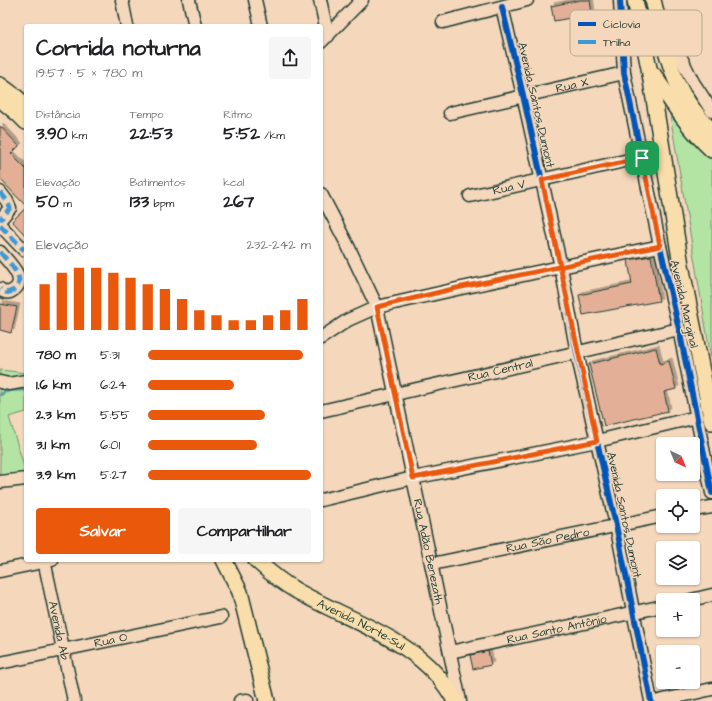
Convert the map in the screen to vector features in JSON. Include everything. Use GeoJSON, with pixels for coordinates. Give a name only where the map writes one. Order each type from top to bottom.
{"type":"FeatureCollection","features":[{"type":"Feature","properties":{"kind":"main road"},"geometry":{"type":"LineString","coordinates":[[635,0],[637,10]]}},
{"type":"Feature","properties":{"kind":"main road"},"geometry":{"type":"LineString","coordinates":[[647,56],[681,265],[712,422]]}},
{"type":"Feature","properties":{"kind":"main road"},"geometry":{"type":"LineString","coordinates":[[668,56],[678,84],[693,111],[712,131]]}},
{"type":"Feature","properties":{"kind":"main road"},"geometry":{"type":"LineString","coordinates":[[649,68],[684,120],[712,150]]}},
{"type":"Feature","properties":{"kind":"main road"},"geometry":{"type":"LineString","coordinates":[[0,85],[24,104]]}},
{"type":"Feature","properties":{"kind":"main road"},"geometry":{"type":"LineString","coordinates":[[0,99],[24,120]]}},
{"type":"Feature","properties":{"kind":"main road"},"geometry":{"type":"LineString","coordinates":[[225,562],[240,592],[267,701]]}},
{"type":"Feature","properties":{"kind":"main road","name":"Avenida Norte-Sul"},"geometry":{"type":"LineString","coordinates":[[258,562],[273,575],[298,592],[411,651],[435,672],[455,701]]}},
{"type":"Feature","properties":{"kind":"street"},"geometry":{"type":"LineString","coordinates":[[122,0],[127,24]]}},
{"type":"Feature","properties":{"kind":"street"},"geometry":{"type":"LineString","coordinates":[[189,0],[195,24]]}},
{"type":"Feature","properties":{"kind":"street"},"geometry":{"type":"LineString","coordinates":[[255,0],[261,24]]}},
{"type":"Feature","properties":{"kind":"street"},"geometry":{"type":"LineString","coordinates":[[320,0],[322,24]]}},
{"type":"Feature","properties":{"kind":"street"},"geometry":{"type":"LineString","coordinates":[[324,39],[362,0]]}},
{"type":"Feature","properties":{"kind":"street"},"geometry":{"type":"LineString","coordinates":[[443,22],[527,0]]}},
{"type":"Feature","properties":{"kind":"street","name":"Avenida Marginal"},"geometry":{"type":"LineString","coordinates":[[620,0],[621,10]]}},
{"type":"Feature","properties":{"kind":"street","name":"Avenida Santos Dumont"},"geometry":{"type":"LineString","coordinates":[[502,7],[561,268],[616,525],[651,701]]}},
{"type":"Feature","properties":{"kind":"street","name":"Avenida Marginal"},"geometry":{"type":"LineString","coordinates":[[623,56],[624,73],[660,246],[680,329],[712,493]]}},
{"type":"Feature","properties":{"kind":"street"},"geometry":{"type":"LineString","coordinates":[[680,56],[693,82],[712,111]]}},
{"type":"Feature","properties":{"kind":"street","name":"Rua X"},"geometry":{"type":"LineString","coordinates":[[450,113],[624,73]]}},
{"type":"Feature","properties":{"kind":"street","name":"Rua V"},"geometry":{"type":"LineString","coordinates":[[470,196],[642,158]]}},
{"type":"Feature","properties":{"kind":"street"},"geometry":{"type":"LineString","coordinates":[[0,192],[10,208],[0,220]]}},
{"type":"Feature","properties":{"kind":"street","name":"Rua Adão Benezath"},"geometry":{"type":"LineString","coordinates":[[323,201],[377,307],[460,701]]}},
{"type":"Feature","properties":{"kind":"street"},"geometry":{"type":"LineString","coordinates":[[0,225],[24,250]]}},
{"type":"Feature","properties":{"kind":"street"},"geometry":{"type":"LineString","coordinates":[[323,337],[348,320],[377,307],[457,288],[561,268],[602,257],[660,246]]}},
{"type":"Feature","properties":{"kind":"street"},"geometry":{"type":"LineString","coordinates":[[0,252],[19,277],[19,281],[18,286],[10,292],[5,292],[0,289]]}},
{"type":"Feature","properties":{"kind":"street","name":"Rua Central"},"geometry":{"type":"LineString","coordinates":[[323,411],[680,329]]}},
{"type":"Feature","properties":{"kind":"street"},"geometry":{"type":"LineString","coordinates":[[0,382],[9,384],[24,381]]}},
{"type":"Feature","properties":{"kind":"street"},"geometry":{"type":"LineString","coordinates":[[323,500],[413,478],[597,441],[697,417]]}},
{"type":"Feature","properties":{"kind":"street"},"geometry":{"type":"LineString","coordinates":[[0,482],[24,479]]}},
{"type":"Feature","properties":{"kind":"street"},"geometry":{"type":"LineString","coordinates":[[700,509],[712,507]]}},
{"type":"Feature","properties":{"kind":"street","name":"Rua São Pedro"},"geometry":{"type":"LineString","coordinates":[[432,564],[656,517]]}},
{"type":"Feature","properties":{"kind":"street"},"geometry":{"type":"LineString","coordinates":[[0,571],[38,562]]}},
{"type":"Feature","properties":{"kind":"street","name":"Avenida Ab"},"geometry":{"type":"LineString","coordinates":[[47,562],[62,649],[74,701]]}},
{"type":"Feature","properties":{"kind":"street"},"geometry":{"type":"LineString","coordinates":[[700,598],[712,595]]}},
{"type":"Feature","properties":{"kind":"street","name":"Rua Santo Antônio"},"geometry":{"type":"LineString","coordinates":[[450,652],[656,608]]}},
{"type":"Feature","properties":{"kind":"street","name":"Rua O"},"geometry":{"type":"LineString","coordinates":[[0,663],[221,617]]}},
{"type":"Feature","properties":{"kind":"street"},"geometry":{"type":"LineString","coordinates":[[659,701],[712,689]]}},
{"type":"Feature","properties":{"kind":"green space"},"geometry":{"type":"Polygon","coordinates":[[[667,97],[712,153],[711,358],[667,97]]]}},
{"type":"Feature","properties":{"kind":"green space"},"geometry":{"type":"Polygon","coordinates":[[[0,370],[24,373],[24,413],[9,417],[24,466],[24,474],[0,482],[0,370]]]}},
{"type":"Feature","properties":{"kind":"building"},"geometry":{"type":"Polygon","coordinates":[[[580,0],[590,0],[591,10],[570,10],[570,18],[554,21],[551,6],[580,0]]]}},
{"type":"Feature","properties":{"kind":"building"},"geometry":{"type":"Polygon","coordinates":[[[0,126],[19,146],[11,154],[24,167],[24,204],[0,179],[0,126]]]}},
{"type":"Feature","properties":{"kind":"building"},"geometry":{"type":"Polygon","coordinates":[[[24,210],[24,234],[12,221],[24,210]]]}},
{"type":"Feature","properties":{"kind":"building"},"geometry":{"type":"Polygon","coordinates":[[[651,256],[659,301],[583,315],[579,295],[632,284],[628,260],[651,256]]]}},
{"type":"Feature","properties":{"kind":"building"},"geometry":{"type":"Polygon","coordinates":[[[0,304],[17,307],[11,333],[0,330],[0,304]]]}},
{"type":"Feature","properties":{"kind":"building"},"geometry":{"type":"Polygon","coordinates":[[[656,348],[660,364],[669,361],[676,389],[664,392],[668,411],[604,426],[589,364],[656,348]]]}},
{"type":"Feature","properties":{"kind":"building"},"geometry":{"type":"Polygon","coordinates":[[[488,651],[491,665],[473,669],[470,655],[488,651]]]}},
{"type":"Feature","properties":{"kind":"waterway"},"geometry":{"type":"LineString","coordinates":[[0,395],[9,391],[24,390]]}},
{"type":"Feature","properties":{"kind":"marked path"},"geometry":{"type":"LineString","coordinates":[[0,192],[10,208],[0,220]]}},
{"type":"Feature","properties":{"kind":"marked path"},"geometry":{"type":"LineString","coordinates":[[0,225],[24,250]]}},
{"type":"Feature","properties":{"kind":"marked path"},"geometry":{"type":"LineString","coordinates":[[0,252],[16,272],[19,282],[17,287],[10,292],[0,289]]}},
{"type":"Feature","properties":{"kind":"cycle path"},"geometry":{"type":"LineString","coordinates":[[620,0],[621,10]]}},
{"type":"Feature","properties":{"kind":"cycle path"},"geometry":{"type":"LineString","coordinates":[[502,7],[561,267],[577,353],[616,525],[651,701]]}},
{"type":"Feature","properties":{"kind":"cycle path"},"geometry":{"type":"LineString","coordinates":[[623,56],[624,73],[679,329],[712,493]]}},
{"type":"Feature","properties":{"kind":"route"},"geometry":{"type":"LineString","coordinates":[[642,158],[542,180],[561,268],[578,353],[597,441],[413,478],[377,307],[457,288],[561,268],[602,257],[660,246],[642,158]]}}]}
